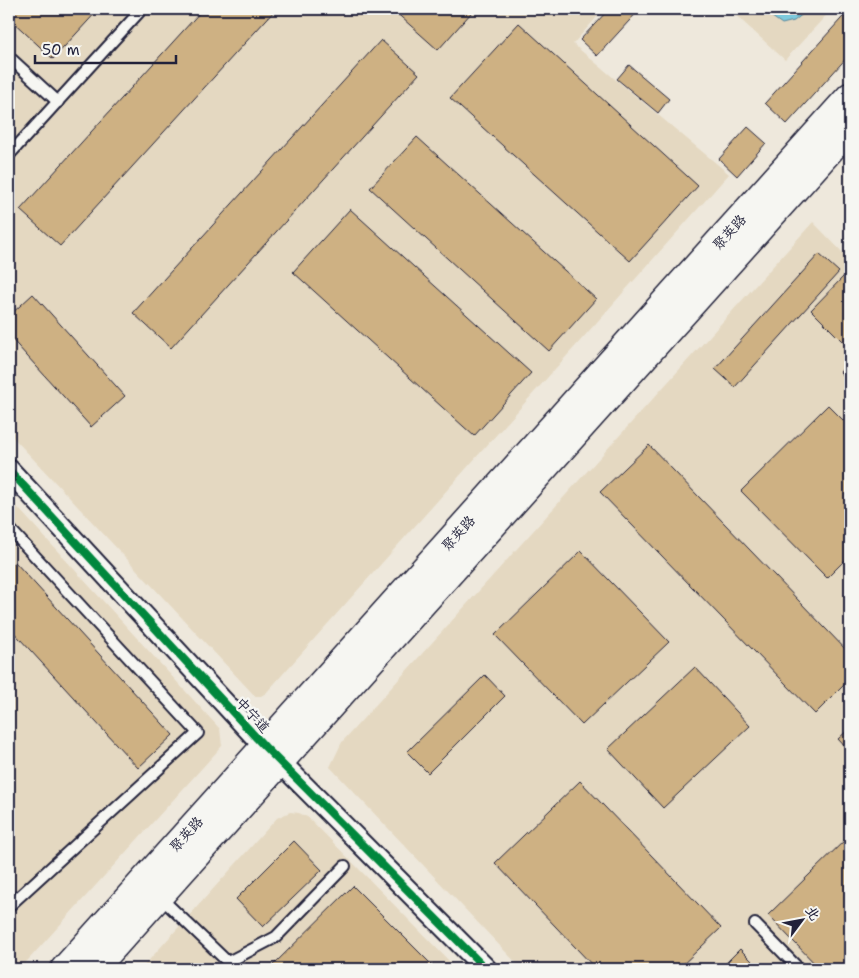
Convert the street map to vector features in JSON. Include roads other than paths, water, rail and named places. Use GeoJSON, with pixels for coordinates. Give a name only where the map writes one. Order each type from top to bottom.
{"type":"FeatureCollection","features":[{"type":"Feature","properties":{"kind":"main road","name":"聚英路"},"geometry":{"type":"LineString","coordinates":[[272,754],[850,97]]}},
{"type":"Feature","properties":{"kind":"main road","name":"聚英路"},"geometry":{"type":"LineString","coordinates":[[64,969],[151,888],[850,126]]}},
{"type":"Feature","properties":{"kind":"main road","name":"聚英路"},"geometry":{"type":"LineString","coordinates":[[93,969],[151,888]]}},
{"type":"Feature","properties":{"kind":"street","name":"中宁道"},"geometry":{"type":"LineString","coordinates":[[9,470],[272,754],[486,969]]}},
{"type":"Feature","properties":{"kind":"lane"},"geometry":{"type":"LineString","coordinates":[[9,155],[142,9]]}},
{"type":"Feature","properties":{"kind":"lane"},"geometry":{"type":"LineString","coordinates":[[9,57],[58,102]]}},
{"type":"Feature","properties":{"kind":"lane"},"geometry":{"type":"LineString","coordinates":[[9,528],[198,733],[9,906]]}},
{"type":"Feature","properties":{"kind":"lane"},"geometry":{"type":"LineString","coordinates":[[151,888],[231,966],[276,937],[345,866]]}},
{"type":"Feature","properties":{"kind":"lane"},"geometry":{"type":"LineString","coordinates":[[755,924],[798,969]]}},
{"type":"Feature","properties":{"kind":"water"},"geometry":{"type":"Polygon","coordinates":[[[761,9],[809,9],[794,21],[782,24],[761,9]]]}}]}
